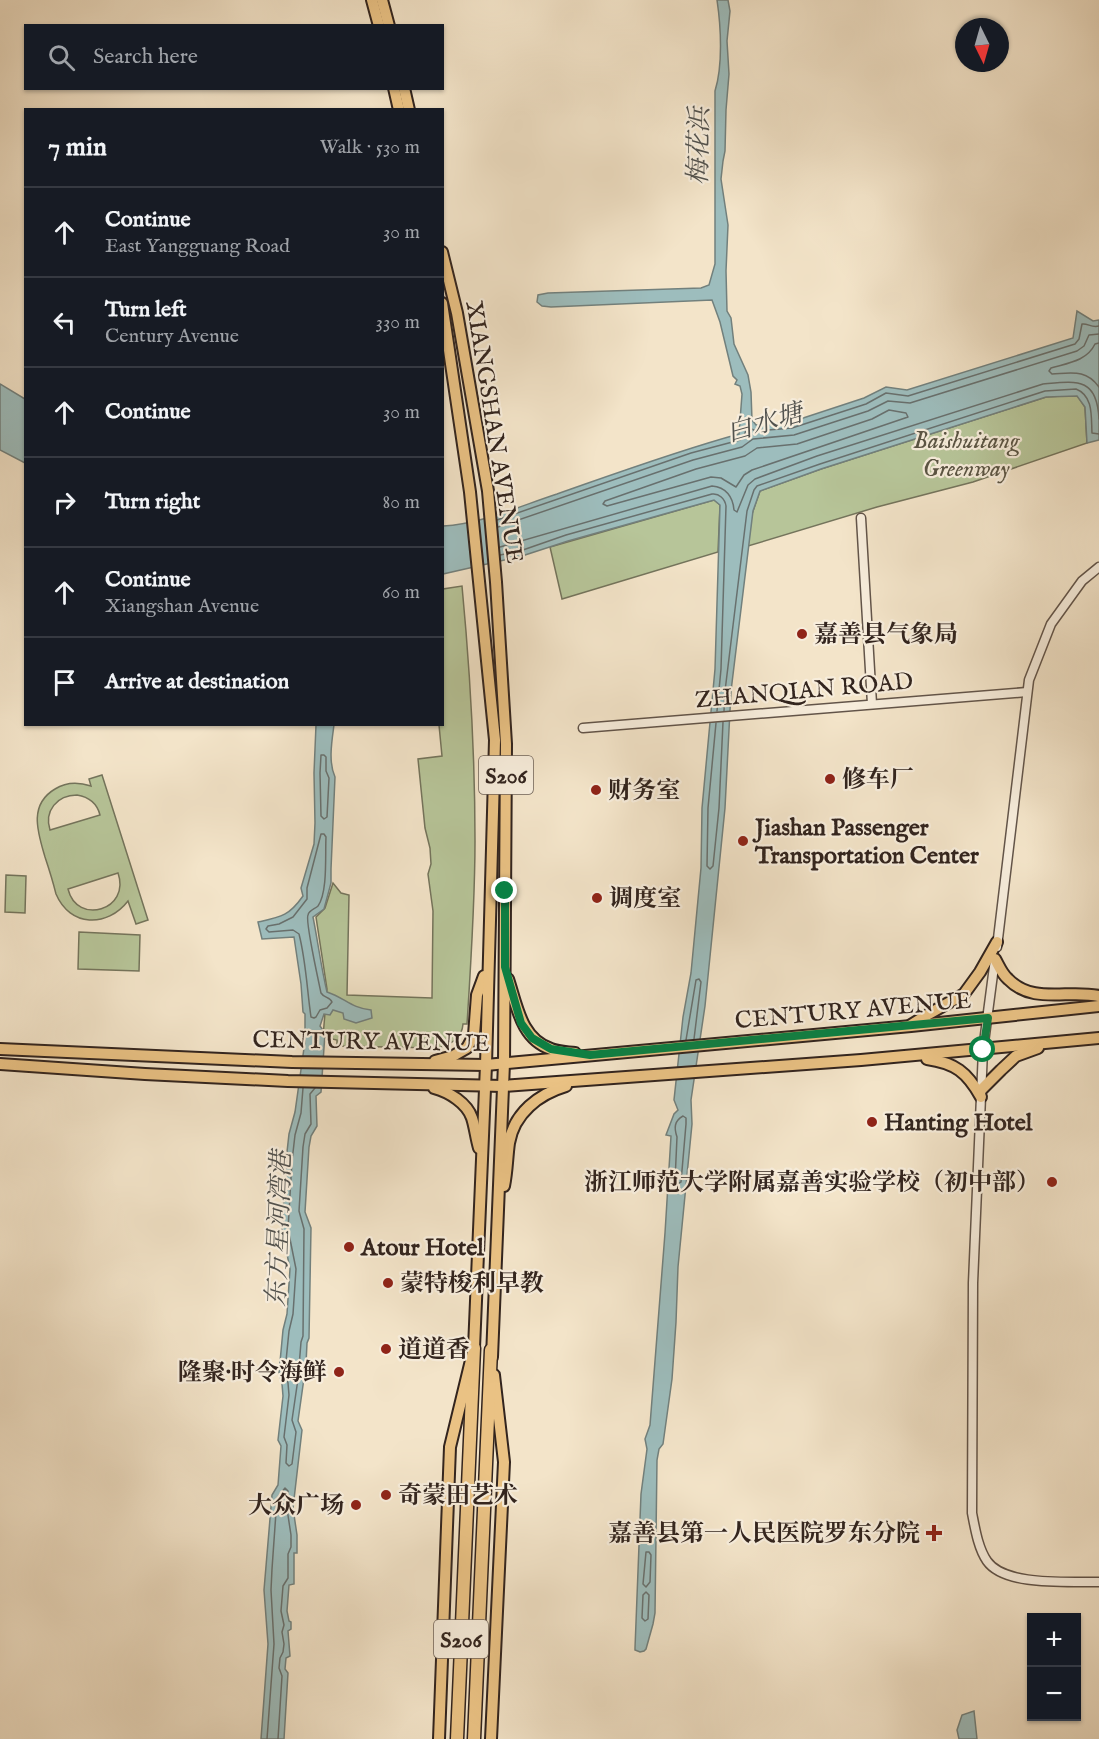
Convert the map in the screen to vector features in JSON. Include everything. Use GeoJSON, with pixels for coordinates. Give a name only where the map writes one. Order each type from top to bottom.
{"type":"FeatureCollection","features":[{"type":"Feature","properties":{"kind":"highway","name":"S206"},"geometry":{"type":"LineString","coordinates":[[457,1739],[474,1348]]}},
{"type":"Feature","properties":{"kind":"highway","name":"S206"},"geometry":{"type":"LineString","coordinates":[[474,1739],[491,1350]]}},
{"type":"Feature","properties":{"kind":"main road"},"geometry":{"type":"LineString","coordinates":[[372,0],[378,24]]}},
{"type":"Feature","properties":{"kind":"main road"},"geometry":{"type":"LineString","coordinates":[[382,0],[388,24]]}},
{"type":"Feature","properties":{"kind":"main road"},"geometry":{"type":"LineString","coordinates":[[394,90],[399,108]]}},
{"type":"Feature","properties":{"kind":"main road"},"geometry":{"type":"LineString","coordinates":[[404,90],[409,108]]}},
{"type":"Feature","properties":{"kind":"main road","name":"XIANGSHAN AVENUE"},"geometry":{"type":"LineString","coordinates":[[444,260],[457,313],[488,491],[496,582],[506,744],[503,1086]]}},
{"type":"Feature","properties":{"kind":"main road","name":"XIANGSHAN AVENUE"},"geometry":{"type":"LineString","coordinates":[[444,316],[470,492],[495,740],[485,1086]]}},
{"type":"Feature","properties":{"kind":"main road"},"geometry":{"type":"LineString","coordinates":[[911,1026],[964,994],[997,942]]}},
{"type":"Feature","properties":{"kind":"main road"},"geometry":{"type":"LineString","coordinates":[[995,959],[1006,978],[1026,992],[1099,996]]}},
{"type":"Feature","properties":{"kind":"main road"},"geometry":{"type":"LineString","coordinates":[[423,1065],[453,1056],[467,1048],[474,1035],[477,995],[488,964]]}},
{"type":"Feature","properties":{"kind":"main road"},"geometry":{"type":"LineString","coordinates":[[505,967],[521,1023],[532,1038],[551,1049],[590,1055]]}},
{"type":"Feature","properties":{"kind":"main road","name":"CENTURY AVENUE"},"geometry":{"type":"LineString","coordinates":[[0,1049],[292,1062],[486,1065],[911,1026],[1099,1006]]}},
{"type":"Feature","properties":{"kind":"main road","name":"CENTURY AVENUE"},"geometry":{"type":"LineString","coordinates":[[0,1064],[288,1081],[503,1086],[861,1060],[1099,1038]]}},
{"type":"Feature","properties":{"kind":"main road"},"geometry":{"type":"LineString","coordinates":[[861,1060],[876,1063],[925,1059],[944,1061],[967,1075],[981,1094],[1016,1056],[1048,1043]]}},
{"type":"Feature","properties":{"kind":"main road"},"geometry":{"type":"LineString","coordinates":[[497,1206],[505,1183],[509,1141],[525,1109],[555,1089],[592,1080]]}},
{"type":"Feature","properties":{"kind":"main road"},"geometry":{"type":"LineString","coordinates":[[419,1085],[441,1090],[454,1096],[464,1107],[472,1117],[482,1158]]}},
{"type":"Feature","properties":{"kind":"main road","name":"S206"},"geometry":{"type":"LineString","coordinates":[[474,1348],[485,1086]]}},
{"type":"Feature","properties":{"kind":"main road","name":"S206"},"geometry":{"type":"LineString","coordinates":[[491,1350],[503,1086]]}},
{"type":"Feature","properties":{"kind":"main road"},"geometry":{"type":"LineString","coordinates":[[439,1739],[450,1447],[474,1348]]}},
{"type":"Feature","properties":{"kind":"main road"},"geometry":{"type":"LineString","coordinates":[[491,1350],[504,1462],[491,1739]]}},
{"type":"Feature","properties":{"kind":"street"},"geometry":{"type":"LineString","coordinates":[[861,519],[872,704]]}},
{"type":"Feature","properties":{"kind":"street"},"geometry":{"type":"LineString","coordinates":[[1099,567],[1082,581],[1051,624],[1029,680],[983,1050],[973,1283],[972,1513],[977,1537],[988,1562],[1004,1575],[1030,1580],[1099,1582]]}},
{"type":"Feature","properties":{"kind":"street","name":"ZHANQIAN ROAD"},"geometry":{"type":"LineString","coordinates":[[583,728],[1028,692]]}},
{"type":"Feature","properties":{"kind":"green space","name":"Baishuitang Greenway"},"geometry":{"type":"Polygon","coordinates":[[[1077,395],[1085,407],[1087,443],[973,482],[877,507],[748,546],[752,514],[760,491],[821,469],[1046,397],[1077,395]]]}},
{"type":"Feature","properties":{"kind":"green space"},"geometry":{"type":"Polygon","coordinates":[[[714,500],[720,505],[718,552],[562,599],[550,547],[714,500]]]}},
{"type":"Feature","properties":{"kind":"green space"},"geometry":{"type":"Polygon","coordinates":[[[462,586],[472,713],[475,864],[467,1024],[463,1024],[455,1040],[437,1048],[337,1046],[337,1040],[323,1037],[327,989],[316,917],[325,908],[333,883],[341,893],[349,895],[347,995],[432,998],[433,911],[428,874],[431,864],[418,759],[442,756],[439,726],[444,726],[444,589],[462,586]]]}},
{"type":"Feature","properties":{"kind":"green space"},"geometry":{"type":"Polygon","coordinates":[[[102,775],[148,920],[136,924],[128,901],[110,916],[89,920],[79,918],[62,905],[56,894],[38,829],[38,811],[41,803],[55,789],[73,783],[91,786],[89,779],[102,775]],[[77,795],[63,798],[54,805],[49,817],[50,830],[100,815],[92,801],[77,795]],[[118,873],[68,889],[73,900],[81,907],[91,910],[101,909],[117,896],[120,886],[118,873]]]}},
{"type":"Feature","properties":{"kind":"green space"},"geometry":{"type":"Polygon","coordinates":[[[6,875],[26,876],[25,913],[5,912],[6,875]]]}},
{"type":"Feature","properties":{"kind":"green space"},"geometry":{"type":"Polygon","coordinates":[[[79,932],[140,935],[139,971],[78,969],[79,932]]]}},
{"type":"Feature","properties":{"kind":"water"},"geometry":{"type":"Polygon","coordinates":[[[717,0],[728,0],[730,11],[727,41],[729,74],[725,151],[721,179],[728,225],[727,311],[731,318],[734,344],[748,375],[752,420],[756,425],[791,422],[864,398],[886,387],[907,390],[1073,338],[1077,311],[1093,321],[1099,320],[1099,440],[1087,443],[1085,407],[1077,396],[1046,397],[821,469],[760,491],[753,511],[731,691],[725,808],[705,1006],[691,1100],[692,1124],[678,1267],[672,1379],[663,1444],[659,1449],[657,1460],[655,1613],[646,1649],[640,1652],[635,1648],[641,1494],[647,1449],[645,1439],[650,1425],[665,1233],[671,1136],[666,1135],[674,1114],[678,1110],[674,1100],[683,1017],[691,973],[701,868],[702,808],[715,669],[720,505],[714,500],[522,556],[444,574],[444,526],[472,522],[500,514],[647,462],[739,434],[742,394],[740,386],[735,384],[737,380],[733,376],[720,322],[712,300],[551,307],[542,306],[537,302],[538,295],[548,293],[701,288],[709,285],[715,264],[715,91],[719,70],[720,22],[717,0]]]}},
{"type":"Feature","properties":{"kind":"water"},"geometry":{"type":"Polygon","coordinates":[[[0,384],[24,398],[24,462],[0,450],[0,384]]]}},
{"type":"Feature","properties":{"kind":"water"},"geometry":{"type":"Polygon","coordinates":[[[316,726],[334,726],[331,751],[335,777],[331,883],[324,909],[313,917],[327,992],[358,1007],[371,1010],[372,1018],[356,1023],[344,1019],[343,1013],[333,1010],[330,1015],[324,1014],[320,1026],[325,1033],[321,1092],[316,1096],[317,1126],[311,1136],[309,1147],[305,1212],[311,1228],[309,1338],[298,1421],[302,1430],[293,1508],[297,1553],[294,1553],[294,1584],[289,1585],[287,1611],[291,1629],[288,1631],[290,1656],[286,1658],[285,1669],[288,1673],[284,1739],[261,1739],[268,1644],[264,1590],[272,1495],[278,1485],[281,1446],[278,1440],[283,1396],[279,1373],[290,1269],[282,1229],[286,1161],[305,1041],[305,1014],[294,937],[262,939],[258,922],[284,915],[303,896],[301,888],[314,844],[316,726]]]}},
{"type":"Feature","properties":{"kind":"water"},"geometry":{"type":"Polygon","coordinates":[[[974,1711],[977,1739],[959,1739],[957,1730],[962,1715],[974,1711]]]}},
{"type":"Feature","properties":{"kind":"place","name":"嘉善县气象局"},"geometry":{"type":"Point","coordinates":[802,634]}},
{"type":"Feature","properties":{"kind":"place","name":"修车厂"},"geometry":{"type":"Point","coordinates":[830,779]}},
{"type":"Feature","properties":{"kind":"place","name":"财务室"},"geometry":{"type":"Point","coordinates":[596,790]}},
{"type":"Feature","properties":{"kind":"place","name":"Jiashan Passenger Transportation Center"},"geometry":{"type":"Point","coordinates":[743,841]}},
{"type":"Feature","properties":{"kind":"place","name":"调度室"},"geometry":{"type":"Point","coordinates":[597,898]}},
{"type":"Feature","properties":{"kind":"place","name":"Hanting Hotel"},"geometry":{"type":"Point","coordinates":[872,1122]}},
{"type":"Feature","properties":{"kind":"place","name":"浙江师范大学附属嘉善实验学校（初中部）"},"geometry":{"type":"Point","coordinates":[1052,1182]}},
{"type":"Feature","properties":{"kind":"place","name":"Atour Hotel"},"geometry":{"type":"Point","coordinates":[349,1247]}},
{"type":"Feature","properties":{"kind":"place","name":"蒙特梭利早教"},"geometry":{"type":"Point","coordinates":[388,1283]}},
{"type":"Feature","properties":{"kind":"place","name":"道道香"},"geometry":{"type":"Point","coordinates":[386,1349]}},
{"type":"Feature","properties":{"kind":"place","name":"隆聚·时令海鲜"},"geometry":{"type":"Point","coordinates":[339,1372]}},
{"type":"Feature","properties":{"kind":"place","name":"奇蒙田艺术"},"geometry":{"type":"Point","coordinates":[386,1495]}},
{"type":"Feature","properties":{"kind":"place","name":"大众广场"},"geometry":{"type":"Point","coordinates":[356,1505]}},
{"type":"Feature","properties":{"kind":"place","name":"嘉善县第一人民医院罗东分院"},"geometry":{"type":"Point","coordinates":[934,1533]}},
{"type":"Feature","properties":{"kind":"route"},"geometry":{"type":"LineString","coordinates":[[505,891],[505,967],[521,1023],[532,1038],[551,1049],[590,1055],[988,1018],[983,1050]]}},
{"type":"Feature","properties":{"kind":"water label","name":"梅花浜"},"geometry":{"type":"Point","coordinates":[698,146]}},
{"type":"Feature","properties":{"kind":"water label","name":"白水塘"},"geometry":{"type":"Point","coordinates":[764,422]}},
{"type":"Feature","properties":{"kind":"water label","name":"东方星河湾港"},"geometry":{"type":"Point","coordinates":[278,1229]}}]}
